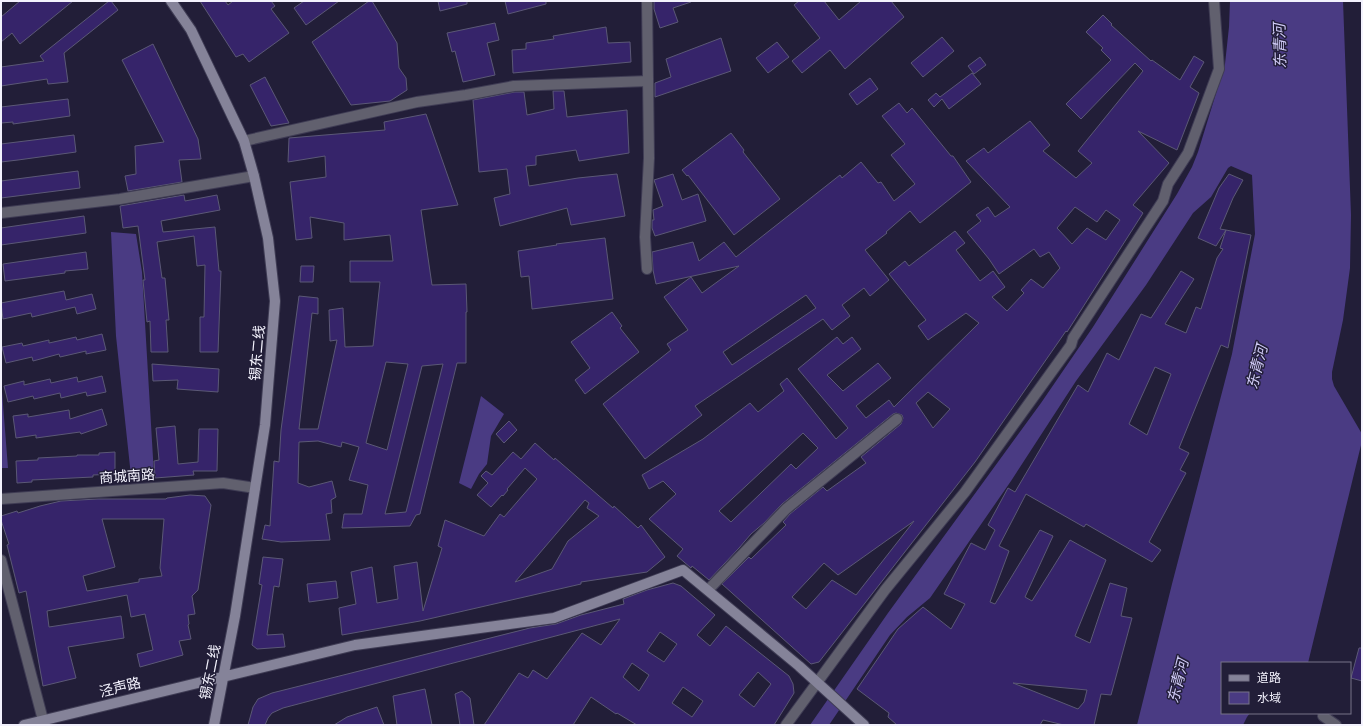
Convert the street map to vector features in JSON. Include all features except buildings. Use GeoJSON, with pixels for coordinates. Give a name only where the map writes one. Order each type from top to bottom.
{"type":"FeatureCollection","features":[{"type":"Feature","properties":{"kind":"street","name":"锡东二线"},"geometry":{"type":"LineString","coordinates":[[171,1],[191,30],[244,141],[254,176],[268,238],[275,301],[265,425],[235,616],[214,725]]}},
{"type":"Feature","properties":{"kind":"street"},"geometry":{"type":"LineString","coordinates":[[647,1],[649,158],[645,237],[647,269]]}},
{"type":"Feature","properties":{"kind":"street"},"geometry":{"type":"LineString","coordinates":[[786,725],[884,590],[965,492],[1062,358],[1071,345],[1073,338],[1163,201],[1168,184],[1188,153],[1219,69],[1214,1]]}},
{"type":"Feature","properties":{"kind":"street"},"geometry":{"type":"LineString","coordinates":[[244,141],[417,102],[514,86],[648,81]]}},
{"type":"Feature","properties":{"kind":"street"},"geometry":{"type":"LineString","coordinates":[[1,213],[120,199],[254,176]]}},
{"type":"Feature","properties":{"kind":"street"},"geometry":{"type":"LineString","coordinates":[[864,725],[799,666],[708,590],[786,509],[897,419]]}},
{"type":"Feature","properties":{"kind":"street","name":"商城南路"},"geometry":{"type":"LineString","coordinates":[[1,500],[223,483],[255,488]]}},
{"type":"Feature","properties":{"kind":"street"},"geometry":{"type":"LineString","coordinates":[[1,560],[43,720]]}},
{"type":"Feature","properties":{"kind":"street","name":"泾声路"},"geometry":{"type":"LineString","coordinates":[[24,725],[355,645],[554,618],[683,570],[708,590]]}},
{"type":"Feature","properties":{"kind":"street"},"geometry":{"type":"LineString","coordinates":[[1323,716],[1336,725]]}},
{"type":"Feature","properties":{"kind":"water","name":"东青河"},"geometry":{"type":"Polygon","coordinates":[[[1230,1],[1343,1],[1351,215],[1350,268],[1343,320],[1332,372],[1332,379],[1334,386],[1362,434],[1362,441],[1308,662],[1221,662],[1221,714],[1249,714],[1243,725],[1137,725],[1232,354],[1255,234],[1252,175],[1231,166],[1228,168],[1211,197],[1193,213],[1146,285],[1076,381],[1011,481],[930,598],[907,617],[890,635],[829,725],[810,725],[888,613],[1041,403],[1093,327],[1177,194],[1192,167],[1198,152],[1225,64],[1230,1]]]}},
{"type":"Feature","properties":{"kind":"water"},"geometry":{"type":"Polygon","coordinates":[[[111,232],[136,234],[142,272],[154,475],[131,476],[116,336],[111,232]]]}},
{"type":"Feature","properties":{"kind":"water"},"geometry":{"type":"Polygon","coordinates":[[[1,379],[8,468],[1,468],[1,379]]]}},
{"type":"Feature","properties":{"kind":"water"},"geometry":{"type":"Polygon","coordinates":[[[481,396],[504,414],[491,436],[487,464],[479,474],[471,489],[459,483],[481,396]]]}}]}
